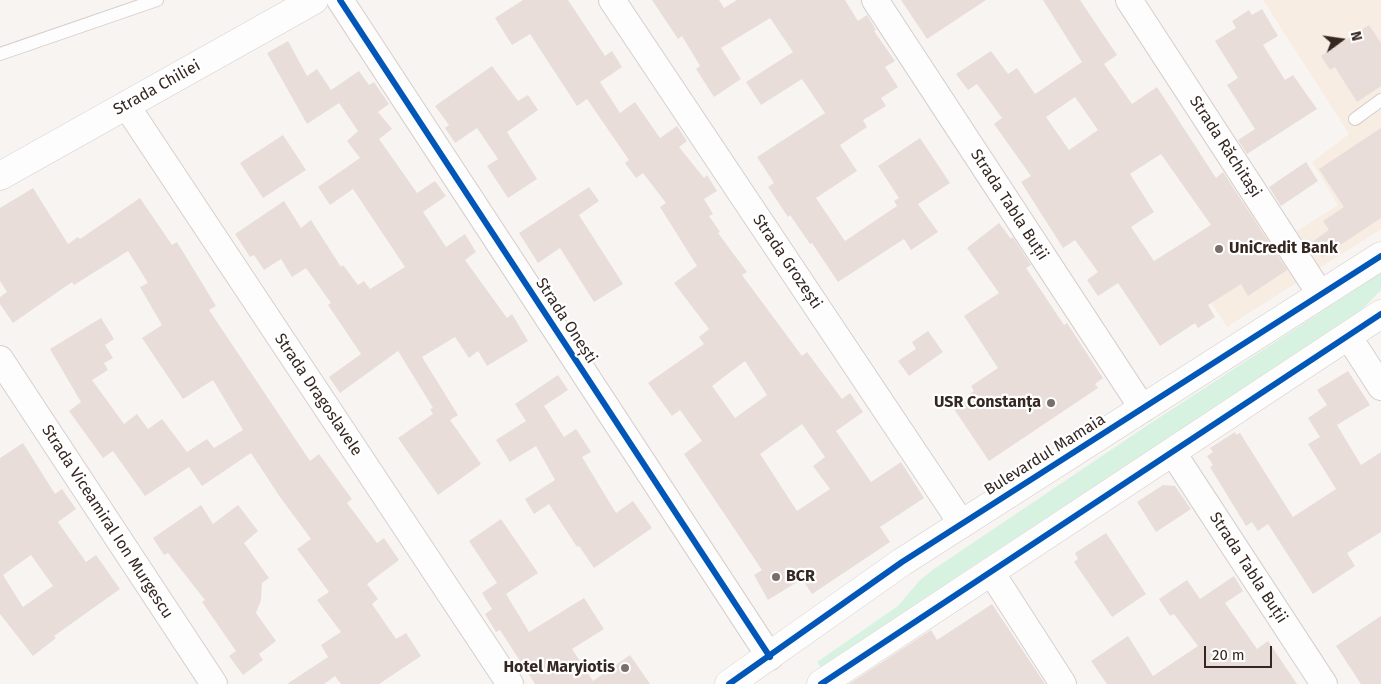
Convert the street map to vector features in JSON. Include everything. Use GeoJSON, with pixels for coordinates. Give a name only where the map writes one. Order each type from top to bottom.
{"type":"FeatureCollection","features":[{"type":"Feature","properties":{"kind":"main road","name":"Strada Chiliei"},"geometry":{"type":"LineString","coordinates":[[0,176],[302,3]]}},
{"type":"Feature","properties":{"kind":"main road","name":"Bulevardul Mamaia"},"geometry":{"type":"LineString","coordinates":[[729,684],[770,657],[902,562],[1381,256]]}},
{"type":"Feature","properties":{"kind":"main road"},"geometry":{"type":"LineString","coordinates":[[821,684],[1381,314]]}},
{"type":"Feature","properties":{"kind":"main road"},"geometry":{"type":"LineString","coordinates":[[755,684],[780,660],[856,609],[887,580],[902,562]]}},
{"type":"Feature","properties":{"kind":"street","name":"Strada Onești"},"geometry":{"type":"LineString","coordinates":[[340,0],[770,657]]}},
{"type":"Feature","properties":{"kind":"street","name":"Strada Grozești"},"geometry":{"type":"LineString","coordinates":[[612,0],[962,524]]}},
{"type":"Feature","properties":{"kind":"street","name":"Strada Tabla Buții"},"geometry":{"type":"LineString","coordinates":[[875,0],[1143,409]]}},
{"type":"Feature","properties":{"kind":"street","name":"Strada Răchitași"},"geometry":{"type":"LineString","coordinates":[[1129,0],[1322,295]]}},
{"type":"Feature","properties":{"kind":"street","name":"Strada Dragoslavele"},"geometry":{"type":"LineString","coordinates":[[126,105],[510,684]]}},
{"type":"Feature","properties":{"kind":"street"},"geometry":{"type":"LineString","coordinates":[[1348,336],[1381,387]]}},
{"type":"Feature","properties":{"kind":"street","name":"Strada Viceamiral Ion Murgescu"},"geometry":{"type":"LineString","coordinates":[[0,359],[214,684]]}},
{"type":"Feature","properties":{"kind":"street","name":"Strada Tabla Buții"},"geometry":{"type":"LineString","coordinates":[[1173,453],[1324,684]]}},
{"type":"Feature","properties":{"kind":"street"},"geometry":{"type":"LineString","coordinates":[[991,572],[1063,684]]}},
{"type":"Feature","properties":{"kind":"lane"},"geometry":{"type":"LineString","coordinates":[[0,54],[157,0]]}},
{"type":"Feature","properties":{"kind":"lane"},"geometry":{"type":"LineString","coordinates":[[1355,119],[1381,100]]}},
{"type":"Feature","properties":{"kind":"shaded area"},"geometry":{"type":"Polygon","coordinates":[[[1263,0],[1381,0],[1381,229],[1227,327],[1176,248],[1263,190],[1291,235],[1338,205],[1312,162],[1349,134],[1263,0]]]}},
{"type":"Feature","properties":{"kind":"green space"},"geometry":{"type":"Polygon","coordinates":[[[1381,273],[1381,290],[1339,333],[982,560],[821,668],[817,662],[898,606],[920,580],[934,569],[1151,423],[1381,273]]]}},
{"type":"Feature","properties":{"kind":"building"},"geometry":{"type":"Polygon","coordinates":[[[523,0],[568,0],[605,56],[612,51],[622,67],[600,82],[620,113],[635,102],[660,138],[677,126],[687,141],[679,147],[704,178],[707,175],[717,191],[704,199],[713,214],[709,216],[720,232],[718,233],[747,272],[742,275],[802,356],[807,352],[842,399],[850,393],[863,412],[836,431],[871,482],[901,462],[924,498],[880,527],[890,542],[812,594],[802,579],[768,600],[754,575],[762,570],[684,454],[702,441],[680,410],[672,416],[648,383],[704,344],[699,337],[709,329],[674,283],[697,266],[660,207],[666,203],[643,173],[636,178],[625,163],[629,160],[587,99],[577,106],[530,34],[512,45],[495,18],[523,0]],[[745,361],[712,386],[735,418],[767,395],[745,361]],[[802,424],[760,454],[797,511],[830,489],[813,466],[825,457],[802,424]]]}},
{"type":"Feature","properties":{"kind":"building"},"geometry":{"type":"Polygon","coordinates":[[[652,0],[719,0],[724,8],[737,0],[845,0],[858,21],[867,15],[876,30],[874,31],[895,61],[885,67],[898,87],[881,98],[886,106],[863,120],[867,127],[840,145],[857,171],[816,198],[845,241],[897,206],[894,201],[899,198],[878,166],[920,138],[950,183],[918,204],[938,232],[911,250],[904,239],[838,282],[812,243],[810,244],[790,215],[788,217],[768,187],[774,183],[757,157],[825,113],[802,79],[761,105],[746,82],[793,52],[770,18],[721,48],[741,79],[714,97],[696,69],[700,66],[682,36],[678,39],[652,0]]]}},
{"type":"Feature","properties":{"kind":"building"},"geometry":{"type":"Polygon","coordinates":[[[901,0],[986,0],[927,39],[901,0]]]}},
{"type":"Feature","properties":{"kind":"building"},"geometry":{"type":"Polygon","coordinates":[[[1043,0],[1080,0],[1117,55],[1104,64],[1132,104],[1157,87],[1216,178],[1223,172],[1287,270],[1248,296],[1241,284],[1208,305],[1215,317],[1198,328],[1195,323],[1160,346],[1118,283],[1098,296],[1087,280],[1098,272],[1075,240],[1063,248],[1021,182],[1031,176],[994,124],[1002,118],[977,84],[968,90],[956,74],[991,51],[1008,74],[1017,68],[1035,94],[1082,62],[1043,0]],[[1075,97],[1046,117],[1069,150],[1098,130],[1075,97]],[[1161,154],[1130,174],[1154,212],[1131,227],[1154,261],[1211,225],[1161,154]]]}},
{"type":"Feature","properties":{"kind":"building"},"geometry":{"type":"Polygon","coordinates":[[[1262,9],[1278,36],[1263,45],[1285,80],[1293,75],[1317,109],[1247,154],[1238,140],[1255,129],[1227,85],[1238,78],[1215,41],[1236,28],[1232,21],[1249,10],[1252,15],[1262,9]]]}},
{"type":"Feature","properties":{"kind":"building"},"geometry":{"type":"Polygon","coordinates":[[[1369,25],[1381,43],[1381,86],[1357,102],[1335,67],[1330,70],[1321,56],[1369,25]]]}},
{"type":"Feature","properties":{"kind":"building"},"geometry":{"type":"Polygon","coordinates":[[[288,41],[307,76],[317,69],[331,90],[359,71],[369,85],[374,82],[389,104],[378,112],[392,129],[379,139],[417,193],[435,181],[446,196],[423,212],[446,247],[465,234],[476,252],[465,260],[507,318],[512,314],[528,341],[487,366],[478,351],[469,358],[455,337],[422,357],[458,415],[450,420],[481,464],[438,495],[398,438],[433,414],[430,409],[433,408],[398,351],[340,393],[329,377],[361,354],[328,305],[331,303],[306,268],[292,277],[281,259],[264,270],[254,255],[250,257],[235,234],[284,201],[301,228],[311,220],[341,267],[343,265],[358,285],[364,281],[370,289],[405,267],[353,189],[330,205],[318,187],[360,158],[347,141],[358,131],[339,103],[307,124],[267,53],[288,41]]]}},
{"type":"Feature","properties":{"kind":"building"},"geometry":{"type":"Polygon","coordinates":[[[492,66],[518,101],[528,95],[538,110],[507,132],[537,179],[508,198],[487,166],[498,159],[477,128],[455,143],[445,128],[449,125],[435,106],[492,66]]]}},
{"type":"Feature","properties":{"kind":"building"},"geometry":{"type":"Polygon","coordinates":[[[1381,128],[1381,218],[1322,257],[1312,242],[1329,230],[1323,221],[1344,207],[1319,169],[1381,128]]]}},
{"type":"Feature","properties":{"kind":"building"},"geometry":{"type":"Polygon","coordinates":[[[283,135],[306,170],[263,198],[240,163],[283,135]]]}},
{"type":"Feature","properties":{"kind":"building"},"geometry":{"type":"Polygon","coordinates":[[[1306,162],[1318,181],[1281,206],[1269,187],[1306,162]]]}},
{"type":"Feature","properties":{"kind":"building"},"geometry":{"type":"Polygon","coordinates":[[[589,187],[599,201],[579,215],[623,284],[594,302],[560,248],[538,263],[519,233],[589,187]]]}},
{"type":"Feature","properties":{"kind":"building"},"geometry":{"type":"Polygon","coordinates":[[[33,188],[68,244],[78,237],[80,239],[140,198],[172,245],[177,242],[216,306],[209,310],[310,461],[319,454],[352,499],[347,503],[377,543],[384,538],[399,560],[367,584],[378,599],[372,604],[396,639],[406,633],[421,656],[379,684],[341,684],[335,676],[324,684],[287,684],[328,657],[321,645],[341,632],[317,600],[329,592],[297,549],[311,539],[251,453],[202,486],[189,467],[145,496],[113,451],[103,458],[69,411],[81,402],[50,349],[101,318],[114,339],[105,345],[113,358],[104,363],[108,370],[92,380],[124,424],[137,414],[148,429],[162,419],[187,452],[207,439],[214,448],[243,430],[213,380],[183,399],[142,338],[162,325],[140,287],[148,283],[128,251],[74,285],[72,282],[13,323],[0,304],[0,297],[7,292],[0,281],[0,208],[33,188]]]}},
{"type":"Feature","properties":{"kind":"building"},"geometry":{"type":"Polygon","coordinates":[[[999,223],[1011,239],[1013,237],[1031,265],[1026,268],[1064,325],[1067,323],[1103,378],[1095,384],[1098,388],[989,461],[954,409],[969,399],[967,396],[974,391],[971,386],[998,368],[964,316],[999,293],[967,248],[999,223]]]}},
{"type":"Feature","properties":{"kind":"building"},"geometry":{"type":"Polygon","coordinates":[[[928,331],[943,352],[909,376],[898,361],[916,349],[912,342],[928,331]]]}},
{"type":"Feature","properties":{"kind":"building"},"geometry":{"type":"Polygon","coordinates":[[[1348,371],[1370,405],[1337,425],[1361,465],[1381,452],[1381,532],[1347,553],[1355,566],[1313,594],[1268,524],[1258,531],[1252,522],[1246,526],[1210,467],[1213,465],[1207,456],[1213,452],[1210,448],[1235,432],[1236,435],[1240,433],[1293,517],[1336,489],[1308,444],[1320,437],[1308,418],[1327,405],[1317,390],[1348,371]]]}},
{"type":"Feature","properties":{"kind":"building"},"geometry":{"type":"Polygon","coordinates":[[[558,375],[568,390],[544,406],[564,437],[576,429],[591,452],[582,457],[616,513],[633,501],[652,528],[594,568],[579,546],[577,547],[549,504],[534,514],[525,499],[555,480],[536,446],[510,462],[496,440],[526,421],[515,404],[558,375]]]}},
{"type":"Feature","properties":{"kind":"building"},"geometry":{"type":"Polygon","coordinates":[[[23,443],[55,494],[62,489],[76,509],[58,522],[86,562],[96,555],[120,589],[54,636],[56,638],[33,656],[0,614],[0,458],[23,443]],[[31,555],[3,575],[23,607],[53,586],[31,555]]]}},
{"type":"Feature","properties":{"kind":"building"},"geometry":{"type":"Polygon","coordinates":[[[1163,485],[1175,486],[1191,509],[1156,532],[1137,502],[1163,485]]]}},
{"type":"Feature","properties":{"kind":"building"},"geometry":{"type":"Polygon","coordinates":[[[201,505],[213,524],[238,505],[258,531],[244,543],[269,578],[262,583],[261,600],[256,613],[276,641],[259,654],[263,660],[243,675],[229,656],[236,651],[202,602],[205,600],[168,553],[164,555],[153,538],[201,505]]]}},
{"type":"Feature","properties":{"kind":"building"},"geometry":{"type":"Polygon","coordinates":[[[501,519],[538,573],[506,594],[529,632],[584,598],[604,629],[572,649],[593,681],[630,655],[650,684],[535,684],[500,630],[496,632],[485,614],[492,609],[482,593],[497,583],[469,541],[501,519]]]}},
{"type":"Feature","properties":{"kind":"building"},"geometry":{"type":"Polygon","coordinates":[[[1106,533],[1146,594],[1112,617],[1074,562],[1078,559],[1075,553],[1106,533]]]}},
{"type":"Feature","properties":{"kind":"building"},"geometry":{"type":"Polygon","coordinates":[[[1234,576],[1243,591],[1225,603],[1257,649],[1268,641],[1297,684],[1107,684],[1091,661],[1128,636],[1153,676],[1198,646],[1174,614],[1170,616],[1159,599],[1187,580],[1200,599],[1234,576]]]}},
{"type":"Feature","properties":{"kind":"building"},"geometry":{"type":"Polygon","coordinates":[[[992,604],[1045,684],[849,684],[931,630],[937,640],[992,604]]]}},
{"type":"Feature","properties":{"kind":"building"},"geometry":{"type":"Polygon","coordinates":[[[1381,616],[1381,684],[1361,684],[1336,646],[1381,616]]]}},
{"type":"Feature","properties":{"kind":"cycle path"},"geometry":{"type":"LineString","coordinates":[[340,0],[770,657]]}},
{"type":"Feature","properties":{"kind":"cycle path"},"geometry":{"type":"LineString","coordinates":[[729,684],[902,562],[1381,256]]}},
{"type":"Feature","properties":{"kind":"cycle path"},"geometry":{"type":"LineString","coordinates":[[821,684],[1381,314]]}},
{"type":"Feature","properties":{"kind":"place","name":"UniCredit Bank"},"geometry":{"type":"Point","coordinates":[1219,249]}},
{"type":"Feature","properties":{"kind":"place","name":"USR Constanța"},"geometry":{"type":"Point","coordinates":[1051,403]}},
{"type":"Feature","properties":{"kind":"place","name":"BCR"},"geometry":{"type":"Point","coordinates":[776,577]}},
{"type":"Feature","properties":{"kind":"place","name":"Hotel Maryiotis"},"geometry":{"type":"Point","coordinates":[625,668]}}]}
